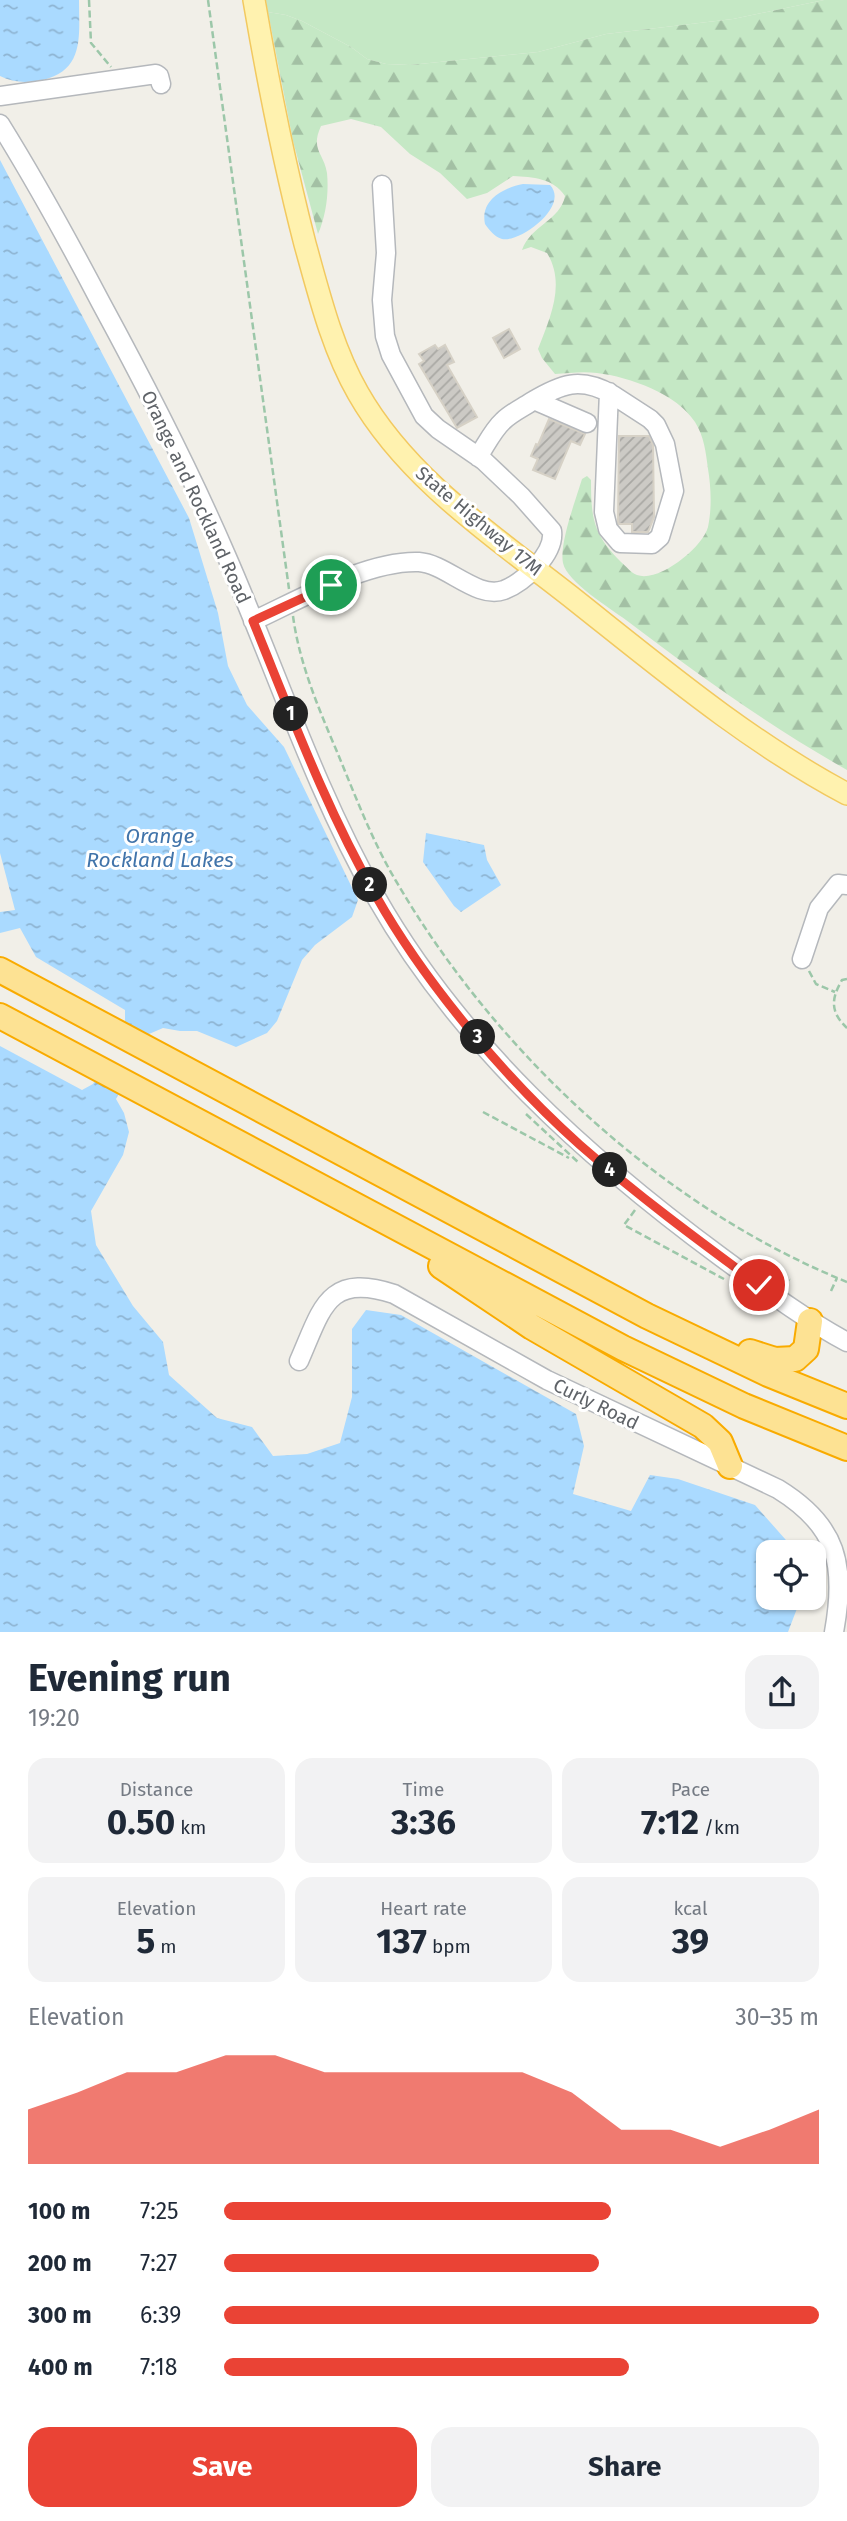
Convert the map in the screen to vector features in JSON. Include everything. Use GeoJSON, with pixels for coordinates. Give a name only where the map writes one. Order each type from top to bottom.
{"type":"FeatureCollection","features":[{"type":"Feature","properties":{"kind":"highway"},"geometry":{"type":"LineString","coordinates":[[0,970],[686,1336],[768,1374],[847,1406]]}},
{"type":"Feature","properties":{"kind":"highway"},"geometry":{"type":"LineString","coordinates":[[0,1016],[653,1363],[744,1406],[847,1448]]}},
{"type":"Feature","properties":{"kind":"highway"},"geometry":{"type":"LineString","coordinates":[[324,1189],[383,1232],[425,1256],[513,1315],[703,1426],[720,1442],[730,1466]]}},
{"type":"Feature","properties":{"kind":"highway"},"geometry":{"type":"LineString","coordinates":[[552,1266],[638,1299],[738,1347],[775,1360],[795,1359],[803,1353],[808,1343],[810,1321]]}},
{"type":"Feature","properties":{"kind":"main road","name":"State Highway 17M"},"geometry":{"type":"LineString","coordinates":[[254,0],[284,162],[314,278],[334,339],[357,392],[383,432],[429,483],[670,675],[758,740],[847,794]]}},
{"type":"Feature","properties":{"kind":"street"},"geometry":{"type":"LineString","coordinates":[[0,96],[156,75],[161,83]]}},
{"type":"Feature","properties":{"kind":"street","name":"Orange and Rockland Road"},"geometry":{"type":"LineString","coordinates":[[0,124],[58,223],[158,408],[227,558],[313,767],[351,850],[392,923],[454,1009],[514,1079],[579,1144],[676,1223],[810,1321],[847,1342]]}},
{"type":"Feature","properties":{"kind":"street"},"geometry":{"type":"LineString","coordinates":[[253,621],[344,579],[388,566],[418,562],[444,569],[479,589],[491,592],[504,590],[534,568],[550,547],[552,531],[521,496],[478,457],[424,416],[387,344],[382,300],[386,253],[382,185]]}},
{"type":"Feature","properties":{"kind":"street"},"geometry":{"type":"LineString","coordinates":[[478,457],[504,420],[555,387],[566,384],[591,385],[609,392],[650,419],[665,444],[674,491],[660,537],[652,544],[620,544],[608,528],[604,505],[609,392]]}},
{"type":"Feature","properties":{"kind":"street"},"geometry":{"type":"LineString","coordinates":[[534,400],[587,423]]}},
{"type":"Feature","properties":{"kind":"street"},"geometry":{"type":"LineString","coordinates":[[802,959],[819,908],[838,884],[847,885]]}},
{"type":"Feature","properties":{"kind":"street","name":"Curly Road"},"geometry":{"type":"LineString","coordinates":[[299,1361],[324,1306],[337,1293],[352,1287],[372,1287],[394,1294],[547,1380],[778,1489],[801,1503],[818,1521],[831,1544],[838,1565],[839,1590],[834,1632]]}},
{"type":"Feature","properties":{"kind":"path"},"geometry":{"type":"LineString","coordinates":[[89,0],[91,43],[122,80]]}},
{"type":"Feature","properties":{"kind":"path"},"geometry":{"type":"LineString","coordinates":[[208,0],[294,621],[311,687],[347,780],[395,880],[468,989],[534,1065],[596,1126],[720,1216],[778,1249],[847,1282]]}},
{"type":"Feature","properties":{"kind":"path"},"geometry":{"type":"LineString","coordinates":[[802,959],[816,984],[835,992]]}},
{"type":"Feature","properties":{"kind":"path"},"geometry":{"type":"LineString","coordinates":[[847,979],[842,980],[835,992],[832,1006],[836,1017],[847,1028]]}},
{"type":"Feature","properties":{"kind":"path"},"geometry":{"type":"LineString","coordinates":[[483,1112],[575,1161]]}},
{"type":"Feature","properties":{"kind":"path"},"geometry":{"type":"LineString","coordinates":[[636,1209],[624,1225],[729,1282]]}},
{"type":"Feature","properties":{"kind":"path"},"geometry":{"type":"LineString","coordinates":[[763,1279],[773,1273],[790,1280]]}},
{"type":"Feature","properties":{"kind":"path"},"geometry":{"type":"LineString","coordinates":[[831,1291],[837,1278]]}},
{"type":"Feature","properties":{"kind":"green space"},"geometry":{"type":"Polygon","coordinates":[[[266,0],[824,0],[733,19],[606,34],[538,52],[410,65],[386,64],[367,59],[351,47],[302,21],[268,12],[266,0]]]}},
{"type":"Feature","properties":{"kind":"green space"},"geometry":{"type":"Polygon","coordinates":[[[824,0],[847,0],[847,770],[790,736],[707,680],[590,594],[566,570],[562,555],[566,533],[582,479],[587,476],[591,480],[593,515],[599,534],[612,552],[637,575],[657,574],[668,569],[698,544],[708,527],[711,498],[701,433],[687,412],[677,403],[652,388],[610,375],[586,372],[555,374],[542,358],[538,349],[556,289],[553,265],[547,253],[531,247],[522,250],[532,235],[557,211],[565,196],[549,182],[513,176],[487,193],[467,199],[440,173],[410,154],[381,127],[351,119],[321,126],[318,134],[317,146],[327,173],[328,188],[325,212],[318,234],[293,141],[268,12],[302,21],[351,47],[367,59],[386,64],[410,65],[538,52],[606,34],[733,19],[824,0]]]}},
{"type":"Feature","properties":{"kind":"water"},"geometry":{"type":"Polygon","coordinates":[[[0,0],[79,0],[77,49],[66,68],[57,75],[37,81],[16,81],[0,76],[0,0]]]}},
{"type":"Feature","properties":{"kind":"water","name":"Orange Rockland Lakes"},"geometry":{"type":"Polygon","coordinates":[[[0,160],[189,518],[218,613],[228,666],[247,705],[284,747],[358,900],[352,917],[315,945],[302,960],[277,1021],[267,1033],[236,1047],[197,1031],[163,1028],[149,1034],[116,1099],[124,1113],[129,1132],[123,1155],[91,1211],[96,1245],[133,1306],[163,1342],[169,1375],[217,1418],[252,1427],[273,1456],[307,1454],[340,1443],[352,1397],[352,1329],[366,1310],[401,1315],[576,1414],[584,1446],[573,1494],[631,1511],[650,1475],[678,1479],[755,1505],[786,1540],[756,1540],[756,1610],[796,1610],[788,1632],[0,1632],[0,1046],[82,1090],[93,1084],[111,1053],[125,1021],[125,1010],[36,957],[20,928],[0,933],[0,912],[15,910],[0,853],[0,160]]]}},
{"type":"Feature","properties":{"kind":"water"},"geometry":{"type":"Polygon","coordinates":[[[523,184],[550,185],[554,194],[553,203],[548,212],[530,229],[510,239],[499,238],[485,224],[486,208],[501,192],[523,184]]]}},
{"type":"Feature","properties":{"kind":"water"},"geometry":{"type":"Polygon","coordinates":[[[426,833],[484,845],[487,860],[501,885],[461,912],[423,862],[426,833]]]}},
{"type":"Feature","properties":{"kind":"pier"},"geometry":{"type":"Polygon","coordinates":[[[121,1021],[142,1055],[130,1076],[92,1079],[121,1021]]]}},
{"type":"Feature","properties":{"kind":"building"},"geometry":{"type":"Polygon","coordinates":[[[509,329],[520,349],[504,358],[493,338],[509,329]]]}},
{"type":"Feature","properties":{"kind":"building"},"geometry":{"type":"Polygon","coordinates":[[[435,345],[438,349],[445,345],[454,362],[447,365],[477,417],[457,428],[419,364],[424,361],[419,354],[435,345]]]}},
{"type":"Feature","properties":{"kind":"building"},"geometry":{"type":"Polygon","coordinates":[[[549,419],[585,434],[580,445],[571,441],[555,479],[533,470],[538,459],[531,456],[549,419]]]}},
{"type":"Feature","properties":{"kind":"building"},"geometry":{"type":"Polygon","coordinates":[[[619,436],[649,436],[653,445],[654,517],[648,532],[632,532],[632,524],[618,524],[619,436]]]}},
{"type":"Feature","properties":{"kind":"route"},"geometry":{"type":"LineString","coordinates":[[331,585],[253,621],[340,827],[392,923],[454,1009],[554,1121],[627,1185],[759,1285]]}}]}
